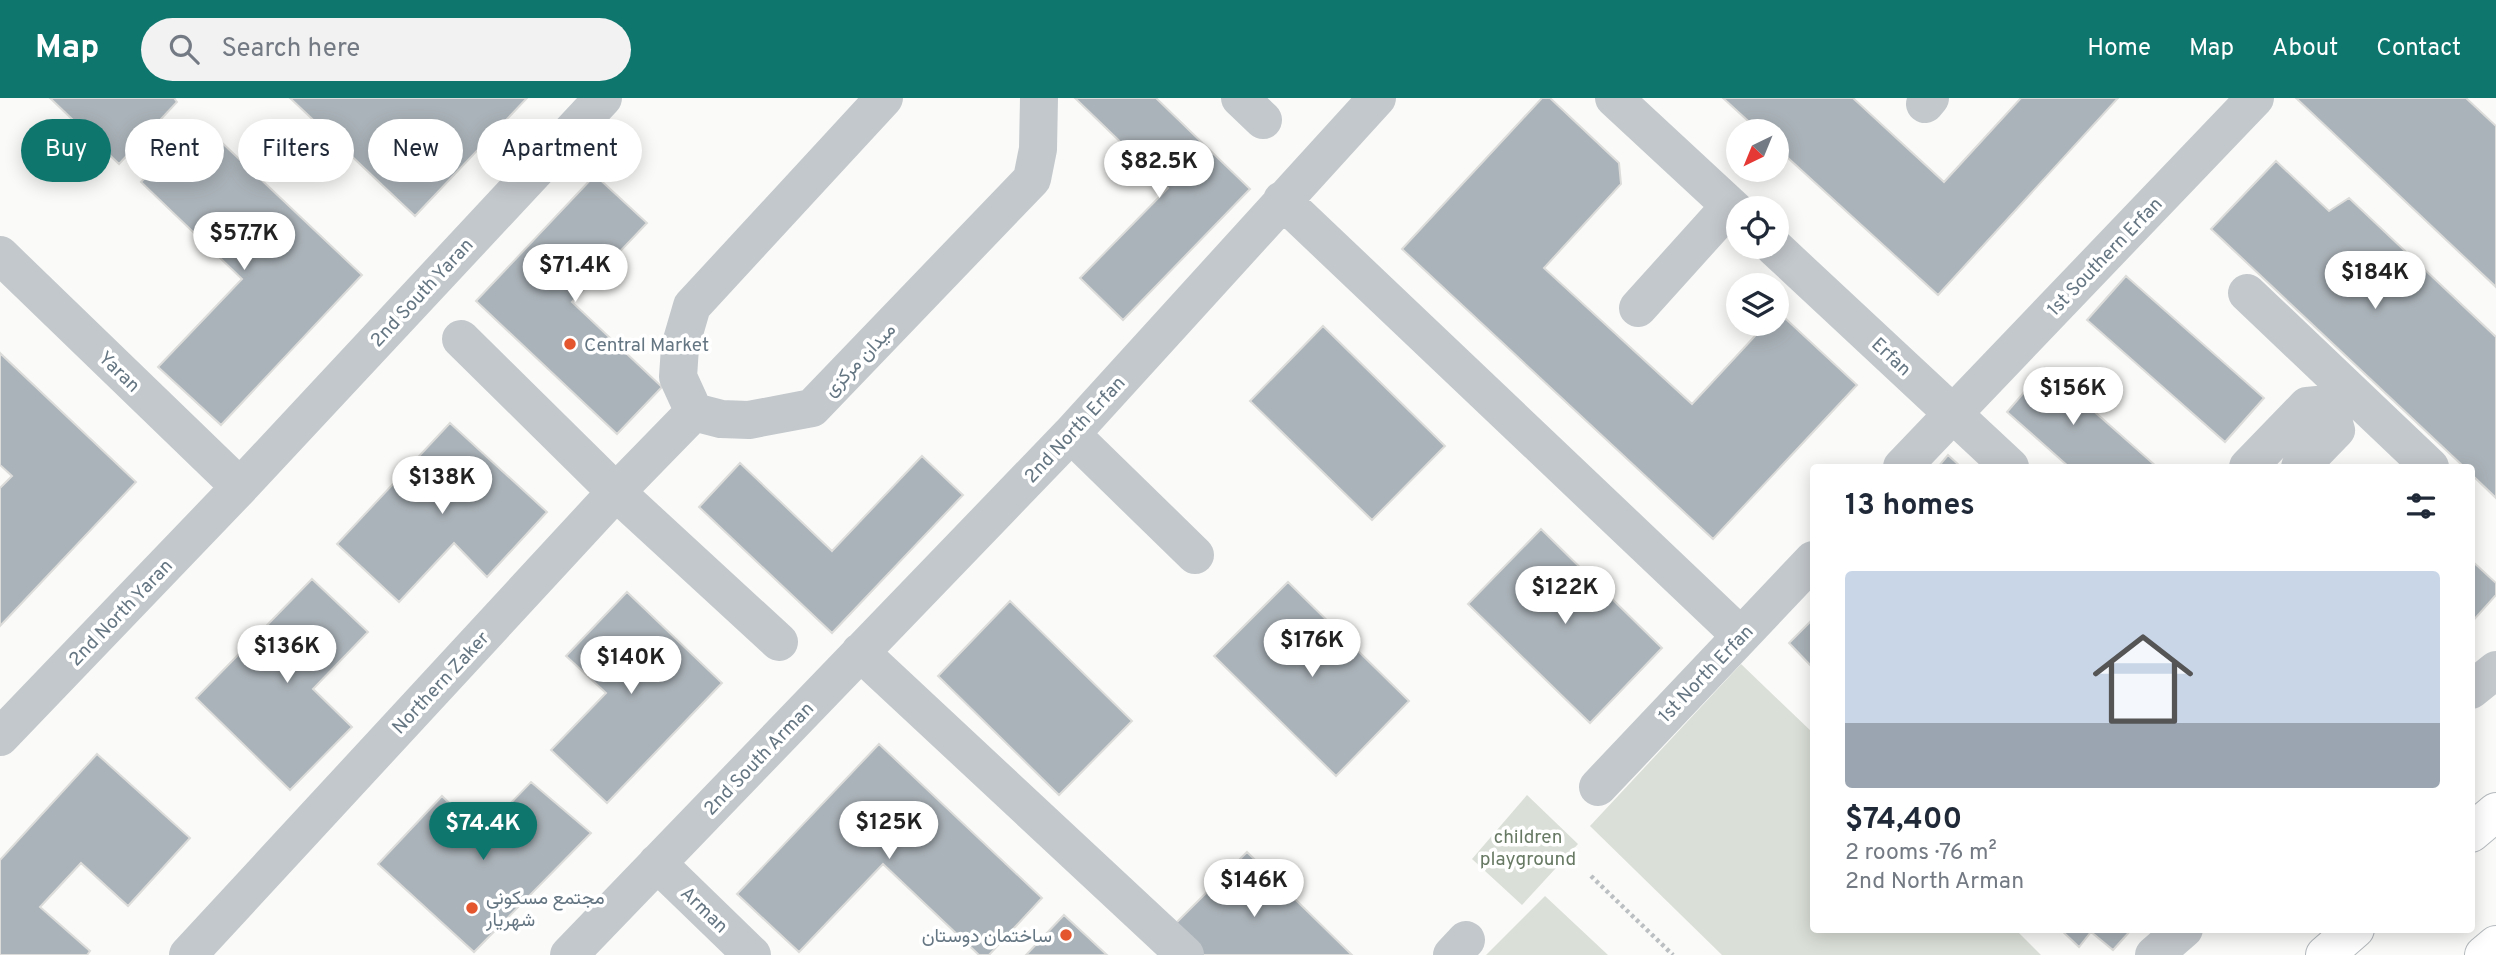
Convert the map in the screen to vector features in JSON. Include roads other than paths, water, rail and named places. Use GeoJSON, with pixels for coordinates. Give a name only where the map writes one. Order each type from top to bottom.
{"type":"FeatureCollection","features":[{"type":"Feature","properties":{"kind":"main road"},"geometry":{"type":"LineString","coordinates":[[2475,829],[2496,812]]}},
{"type":"Feature","properties":{"kind":"main road"},"geometry":{"type":"LineString","coordinates":[[2325,955],[2350,933]]}},
{"type":"Feature","properties":{"kind":"main road"},"geometry":{"type":"LineString","coordinates":[[2484,955],[2496,945]]}},
{"type":"Feature","properties":{"kind":"street","name":"2nd South Yaran"},"geometry":{"type":"LineString","coordinates":[[240,487],[603,98]]}},
{"type":"Feature","properties":{"kind":"street"},"geometry":{"type":"LineString","coordinates":[[694,412],[678,377],[680,347],[692,306],[884,98]]}},
{"type":"Feature","properties":{"kind":"street","name":"میدان مرکزی"},"geometry":{"type":"LineString","coordinates":[[694,412],[721,419],[749,420],[812,408],[1032,179],[1038,149],[1039,98]]}},
{"type":"Feature","properties":{"kind":"street","name":"2nd North Erfan"},"geometry":{"type":"LineString","coordinates":[[860,652],[1071,434],[1377,98]]}},
{"type":"Feature","properties":{"kind":"street"},"geometry":{"type":"LineString","coordinates":[[1614,98],[1726,202]]}},
{"type":"Feature","properties":{"kind":"street","name":"1st Southern Erfan"},"geometry":{"type":"LineString","coordinates":[[1954,413],[2255,98]]}},
{"type":"Feature","properties":{"kind":"street"},"geometry":{"type":"LineString","coordinates":[[1282,201],[1741,636]]}},
{"type":"Feature","properties":{"kind":"street"},"geometry":{"type":"LineString","coordinates":[[1639,308],[1726,217]]}},
{"type":"Feature","properties":{"kind":"street","name":"Yaran"},"geometry":{"type":"LineString","coordinates":[[0,255],[240,487]]}},
{"type":"Feature","properties":{"kind":"street","name":"Erfan"},"geometry":{"type":"LineString","coordinates":[[1787,259],[2007,464]]}},
{"type":"Feature","properties":{"kind":"street"},"geometry":{"type":"LineString","coordinates":[[2248,293],[2336,395],[2426,464]]}},
{"type":"Feature","properties":{"kind":"street"},"geometry":{"type":"LineString","coordinates":[[461,339],[616,492],[779,642]]}},
{"type":"Feature","properties":{"kind":"street"},"geometry":{"type":"LineString","coordinates":[[2251,464],[2306,406],[2336,395]]}},
{"type":"Feature","properties":{"kind":"street"},"geometry":{"type":"LineString","coordinates":[[2303,464],[2336,430],[2336,395]]}},
{"type":"Feature","properties":{"kind":"street","name":"Northern Zaker"},"geometry":{"type":"LineString","coordinates":[[188,955],[616,492],[694,412]]}},
{"type":"Feature","properties":{"kind":"street"},"geometry":{"type":"LineString","coordinates":[[1905,464],[1954,413]]}},
{"type":"Feature","properties":{"kind":"street"},"geometry":{"type":"LineString","coordinates":[[1071,434],[1195,555]]}},
{"type":"Feature","properties":{"kind":"street","name":"2nd North Yaran"},"geometry":{"type":"LineString","coordinates":[[0,737],[240,487]]}},
{"type":"Feature","properties":{"kind":"street","name":"1st North Erfan"},"geometry":{"type":"LineString","coordinates":[[1598,787],[1810,564]]}},
{"type":"Feature","properties":{"kind":"street"},"geometry":{"type":"LineString","coordinates":[[860,652],[1185,955]]}},
{"type":"Feature","properties":{"kind":"street","name":"2nd South Arman"},"geometry":{"type":"LineString","coordinates":[[569,955],[860,652]]}},
{"type":"Feature","properties":{"kind":"street"},"geometry":{"type":"LineString","coordinates":[[2475,687],[2496,670]]}},
{"type":"Feature","properties":{"kind":"street","name":"Arman"},"geometry":{"type":"LineString","coordinates":[[657,863],[752,955]]}},
{"type":"Feature","properties":{"kind":"street"},"geometry":{"type":"LineString","coordinates":[[2154,955],[2179,933]]}},
{"type":"Feature","properties":{"kind":"place","name":"Central Market"},"geometry":{"type":"Point","coordinates":[570,344]}},
{"type":"Feature","properties":{"kind":"place","name":"مجتمع مسکونی شهریار"},"geometry":{"type":"Point","coordinates":[472,908]}},
{"type":"Feature","properties":{"kind":"place","name":"ساختمان دوستان"},"geometry":{"type":"Point","coordinates":[1066,935]}},
{"type":"Feature","properties":{"kind":"park label","name":"children playground"},"geometry":{"type":"Point","coordinates":[1528,847]}}]}
